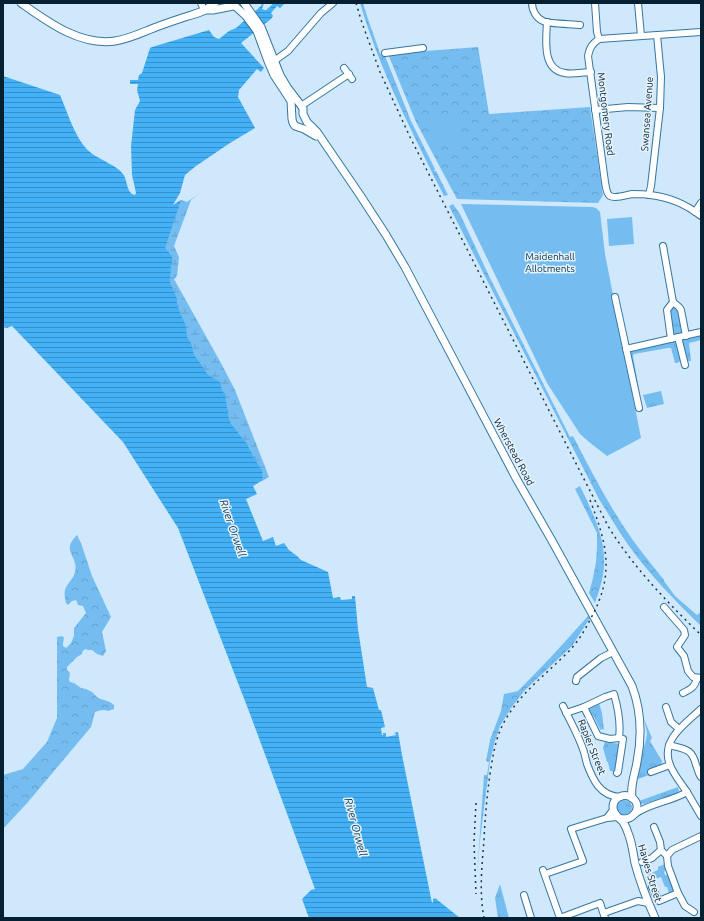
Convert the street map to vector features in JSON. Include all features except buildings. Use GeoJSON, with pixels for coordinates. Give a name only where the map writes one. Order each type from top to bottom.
{"type":"FeatureCollection","features":[{"type":"Feature","properties":{"kind":"main road"},"geometry":{"type":"LineString","coordinates":[[21,3],[49,23],[69,33],[84,39],[108,41],[123,39],[205,10],[213,10],[234,4]]}},
{"type":"Feature","properties":{"kind":"main road"},"geometry":{"type":"LineString","coordinates":[[205,10],[215,3]]}},
{"type":"Feature","properties":{"kind":"main road","name":"Wherstead Road"},"geometry":{"type":"LineString","coordinates":[[244,3],[248,14],[259,29],[282,79],[303,108],[303,114],[307,122],[324,143],[360,195],[405,267],[516,478],[634,691],[640,726],[638,761],[631,785],[621,796]]}},
{"type":"Feature","properties":{"kind":"main road","name":"Wherstead Road"},"geometry":{"type":"LineString","coordinates":[[234,4],[248,14]]}},
{"type":"Feature","properties":{"kind":"main road","name":"Wherstead Road"},"geometry":{"type":"LineString","coordinates":[[259,29],[268,61],[274,75],[291,101],[292,121],[295,126],[314,134],[324,143]]}},
{"type":"Feature","properties":{"kind":"main road"},"geometry":{"type":"LineString","coordinates":[[297,126],[302,121],[303,114]]}},
{"type":"Feature","properties":{"kind":"main road","name":"Wherstead Road"},"geometry":{"type":"LineString","coordinates":[[631,785],[634,801]]}},
{"type":"Feature","properties":{"kind":"main road"},"geometry":{"type":"LineString","coordinates":[[621,796],[628,796],[634,801],[637,809],[634,816],[626,820],[618,818],[614,813],[613,806],[621,796]]}},
{"type":"Feature","properties":{"kind":"main road","name":"Hawes Street"},"geometry":{"type":"LineString","coordinates":[[629,834],[634,816]]}},
{"type":"Feature","properties":{"kind":"main road","name":"Hawes Street"},"geometry":{"type":"LineString","coordinates":[[618,818],[625,825],[629,834],[637,871],[644,893],[655,918]]}},
{"type":"Feature","properties":{"kind":"street"},"geometry":{"type":"LineString","coordinates":[[201,3],[205,10]]}},
{"type":"Feature","properties":{"kind":"street"},"geometry":{"type":"LineString","coordinates":[[274,61],[290,48],[321,13],[333,3]]}},
{"type":"Feature","properties":{"kind":"street"},"geometry":{"type":"LineString","coordinates":[[532,3],[534,13],[543,22],[580,25]]}},
{"type":"Feature","properties":{"kind":"street"},"geometry":{"type":"LineString","coordinates":[[595,3],[597,32],[599,39],[701,32]]}},
{"type":"Feature","properties":{"kind":"street"},"geometry":{"type":"LineString","coordinates":[[638,3],[641,36]]}},
{"type":"Feature","properties":{"kind":"street"},"geometry":{"type":"LineString","coordinates":[[547,22],[546,40],[548,58],[552,66],[559,72],[567,74],[591,72]]}},
{"type":"Feature","properties":{"kind":"street","name":"Swansea Avenue"},"geometry":{"type":"LineString","coordinates":[[649,195],[660,108],[661,77],[657,35]]}},
{"type":"Feature","properties":{"kind":"street","name":"Montgomery Road"},"geometry":{"type":"LineString","coordinates":[[599,39],[594,42],[590,48],[588,56],[604,182],[609,195],[614,197],[632,194],[649,195]]}},
{"type":"Feature","properties":{"kind":"street"},"geometry":{"type":"LineString","coordinates":[[385,53],[423,48]]}},
{"type":"Feature","properties":{"kind":"street"},"geometry":{"type":"LineString","coordinates":[[301,106],[350,76],[344,68]]}},
{"type":"Feature","properties":{"kind":"street"},"geometry":{"type":"LineString","coordinates":[[595,110],[628,107],[660,108]]}},
{"type":"Feature","properties":{"kind":"street"},"geometry":{"type":"LineString","coordinates":[[649,195],[670,200],[701,216]]}},
{"type":"Feature","properties":{"kind":"street"},"geometry":{"type":"LineString","coordinates":[[695,212],[701,202]]}},
{"type":"Feature","properties":{"kind":"street"},"geometry":{"type":"LineString","coordinates":[[663,246],[673,302],[679,306],[681,310],[686,336]]}},
{"type":"Feature","properties":{"kind":"street"},"geometry":{"type":"LineString","coordinates":[[614,297],[639,408]]}},
{"type":"Feature","properties":{"kind":"street"},"geometry":{"type":"LineString","coordinates":[[671,339],[667,310],[673,302]]}},
{"type":"Feature","properties":{"kind":"street"},"geometry":{"type":"LineString","coordinates":[[626,349],[701,332]]}},
{"type":"Feature","properties":{"kind":"street"},"geometry":{"type":"LineString","coordinates":[[678,337],[685,365]]}},
{"type":"Feature","properties":{"kind":"street"},"geometry":{"type":"LineString","coordinates":[[664,608],[684,630],[685,635],[677,647],[684,656],[690,674],[693,677],[699,678],[693,688],[684,693]]}},
{"type":"Feature","properties":{"kind":"street"},"geometry":{"type":"LineString","coordinates":[[576,681],[577,677],[612,652]]}},
{"type":"Feature","properties":{"kind":"street"},"geometry":{"type":"LineString","coordinates":[[566,713],[614,694],[619,715],[619,738]]}},
{"type":"Feature","properties":{"kind":"street","name":"Rapier Street"},"geometry":{"type":"LineString","coordinates":[[563,706],[584,752],[594,781],[605,792],[613,806]]}},
{"type":"Feature","properties":{"kind":"street"},"geometry":{"type":"LineString","coordinates":[[584,707],[598,736],[623,739],[617,774]]}},
{"type":"Feature","properties":{"kind":"street"},"geometry":{"type":"LineString","coordinates":[[666,707],[671,722],[679,729]]}},
{"type":"Feature","properties":{"kind":"street"},"geometry":{"type":"LineString","coordinates":[[701,709],[679,729],[672,738],[669,746],[668,758],[670,766],[701,816]]}},
{"type":"Feature","properties":{"kind":"street"},"geometry":{"type":"LineString","coordinates":[[669,746],[692,753],[701,777]]}},
{"type":"Feature","properties":{"kind":"street"},"geometry":{"type":"LineString","coordinates":[[651,772],[670,766]]}},
{"type":"Feature","properties":{"kind":"street"},"geometry":{"type":"LineString","coordinates":[[605,792],[612,796],[621,796]]}},
{"type":"Feature","properties":{"kind":"street"},"geometry":{"type":"LineString","coordinates":[[634,816],[640,811],[675,799],[687,792]]}},
{"type":"Feature","properties":{"kind":"street"},"geometry":{"type":"LineString","coordinates":[[634,801],[644,807],[652,806]]}},
{"type":"Feature","properties":{"kind":"street"},"geometry":{"type":"LineString","coordinates":[[606,818],[613,806]]}},
{"type":"Feature","properties":{"kind":"street"},"geometry":{"type":"LineString","coordinates":[[618,818],[606,818],[571,829],[583,861],[544,872],[560,918],[600,903],[604,915],[638,901],[644,893]]}},
{"type":"Feature","properties":{"kind":"street"},"geometry":{"type":"LineString","coordinates":[[642,862],[652,858],[660,850],[660,842],[654,827]]}},
{"type":"Feature","properties":{"kind":"street"},"geometry":{"type":"LineString","coordinates":[[667,856],[672,850],[701,836]]}},
{"type":"Feature","properties":{"kind":"street"},"geometry":{"type":"LineString","coordinates":[[660,850],[667,856],[668,866],[678,893],[685,906],[694,912]]}},
{"type":"Feature","properties":{"kind":"street"},"geometry":{"type":"LineString","coordinates":[[652,887],[660,901],[678,893]]}},
{"type":"Feature","properties":{"kind":"street"},"geometry":{"type":"LineString","coordinates":[[524,895],[531,918]]}},
{"type":"Feature","properties":{"kind":"street"},"geometry":{"type":"LineString","coordinates":[[638,901],[648,903]]}},
{"type":"Feature","properties":{"kind":"green space"},"geometry":{"type":"Polygon","coordinates":[[[360,3],[363,3],[380,53],[382,56],[385,56],[411,121],[435,169],[434,171],[436,171],[448,195],[444,196],[387,78],[360,3]]]}},
{"type":"Feature","properties":{"kind":"green space"},"geometry":{"type":"Polygon","coordinates":[[[478,47],[489,114],[590,107],[603,195],[598,203],[457,199],[416,122],[388,54],[478,47]]]}},
{"type":"Feature","properties":{"kind":"green space"},"geometry":{"type":"Polygon","coordinates":[[[458,119],[459,144],[430,146],[429,120],[458,119]]]}},
{"type":"Feature","properties":{"kind":"green space"},"geometry":{"type":"Polygon","coordinates":[[[200,193],[191,200],[174,246],[179,257],[177,276],[174,279],[235,390],[269,477],[253,486],[192,370],[163,255],[172,206],[181,200],[187,202],[200,193]]]}},
{"type":"Feature","properties":{"kind":"green space"},"geometry":{"type":"Polygon","coordinates":[[[453,204],[460,214],[490,278],[570,437],[573,436],[608,501],[636,544],[675,596],[697,615],[701,612],[701,626],[645,567],[625,541],[600,501],[449,206],[453,204]]]}},
{"type":"Feature","properties":{"kind":"green space","name":"Maidenhall Allotments"},"geometry":{"type":"Polygon","coordinates":[[[461,204],[592,207],[596,208],[600,212],[605,254],[641,438],[607,456],[580,434],[547,383],[461,204]]]}},
{"type":"Feature","properties":{"kind":"green space"},"geometry":{"type":"Polygon","coordinates":[[[632,217],[634,244],[609,246],[607,219],[632,217]]]}},
{"type":"Feature","properties":{"kind":"green space"},"geometry":{"type":"Polygon","coordinates":[[[673,306],[678,309],[683,334],[675,336],[672,332],[669,311],[673,306]]]}},
{"type":"Feature","properties":{"kind":"green space"},"geometry":{"type":"Polygon","coordinates":[[[701,334],[701,340],[689,343],[691,361],[687,361],[681,342],[682,339],[701,334]]]}},
{"type":"Feature","properties":{"kind":"green space"},"geometry":{"type":"Polygon","coordinates":[[[676,341],[681,361],[677,363],[675,363],[671,348],[634,354],[633,356],[640,395],[637,396],[629,353],[633,350],[676,341]]]}},
{"type":"Feature","properties":{"kind":"green space"},"geometry":{"type":"Polygon","coordinates":[[[661,391],[664,404],[647,408],[643,395],[661,391]]]}},
{"type":"Feature","properties":{"kind":"green space"},"geometry":{"type":"Polygon","coordinates":[[[580,486],[597,525],[603,546],[604,567],[601,585],[595,603],[589,593],[596,562],[597,533],[575,489],[580,486]]]}},
{"type":"Feature","properties":{"kind":"green space"},"geometry":{"type":"Polygon","coordinates":[[[77,535],[92,576],[111,617],[102,632],[106,651],[103,656],[92,650],[85,649],[82,654],[67,667],[67,670],[70,673],[69,680],[81,688],[92,692],[98,698],[110,702],[114,705],[114,709],[95,712],[91,727],[28,802],[3,829],[3,775],[23,769],[47,742],[57,718],[57,637],[62,636],[64,638],[63,646],[66,648],[71,643],[74,636],[74,628],[86,613],[83,606],[78,605],[76,600],[72,601],[68,605],[66,603],[65,596],[66,588],[75,572],[76,566],[71,554],[70,546],[77,535]]]}},
{"type":"Feature","properties":{"kind":"green space"},"geometry":{"type":"Polygon","coordinates":[[[589,615],[590,618],[572,646],[525,690],[511,708],[500,726],[490,761],[477,876],[484,775],[487,775],[489,762],[486,761],[490,740],[501,711],[504,694],[518,691],[589,615]]]}},
{"type":"Feature","properties":{"kind":"green space"},"geometry":{"type":"Polygon","coordinates":[[[599,703],[604,730],[600,730],[593,715],[588,712],[588,707],[599,703]]]}},
{"type":"Feature","properties":{"kind":"green space"},"geometry":{"type":"Polygon","coordinates":[[[644,719],[652,738],[650,741],[662,761],[661,766],[647,771],[649,775],[638,779],[647,733],[644,719]]]}},
{"type":"Feature","properties":{"kind":"green space"},"geometry":{"type":"Polygon","coordinates":[[[605,742],[621,744],[617,772],[610,771],[603,748],[605,742]]]}},
{"type":"Feature","properties":{"kind":"green space"},"geometry":{"type":"Polygon","coordinates":[[[678,787],[679,791],[674,795],[644,804],[640,803],[639,801],[664,792],[678,787]]]}},
{"type":"Feature","properties":{"kind":"green space"},"geometry":{"type":"Polygon","coordinates":[[[624,800],[631,805],[632,808],[627,815],[624,816],[617,811],[616,808],[621,801],[624,800]]]}},
{"type":"Feature","properties":{"kind":"green space"},"geometry":{"type":"Polygon","coordinates":[[[665,864],[665,875],[668,875],[675,892],[669,894],[661,877],[650,881],[647,875],[658,870],[658,867],[665,864]]]}},
{"type":"Feature","properties":{"kind":"green space"},"geometry":{"type":"Polygon","coordinates":[[[500,884],[509,918],[498,918],[495,898],[500,884]]]}},
{"type":"Feature","properties":{"kind":"water","name":"River Orwell"},"geometry":{"type":"Polygon","coordinates":[[[262,3],[264,3],[262,9],[267,11],[275,3],[285,3],[280,8],[277,6],[271,13],[273,16],[271,19],[241,43],[264,68],[261,72],[257,69],[239,90],[238,97],[255,128],[230,143],[185,175],[180,193],[173,205],[181,200],[165,248],[173,260],[171,265],[170,282],[186,326],[187,337],[191,343],[194,355],[208,375],[220,382],[225,395],[231,424],[247,444],[262,470],[263,479],[253,486],[257,494],[246,499],[263,541],[273,537],[276,546],[284,543],[289,550],[301,560],[328,572],[333,598],[340,597],[341,600],[352,599],[352,596],[355,596],[358,629],[367,687],[373,688],[379,710],[381,710],[385,727],[381,728],[382,735],[383,733],[386,733],[386,737],[396,735],[394,733],[398,732],[432,903],[433,899],[435,898],[460,918],[309,918],[302,899],[311,890],[315,889],[250,714],[178,528],[123,442],[12,326],[7,328],[3,327],[3,76],[60,95],[80,141],[94,155],[120,171],[125,177],[130,192],[135,195],[136,193],[132,175],[131,146],[135,110],[140,101],[137,90],[138,84],[130,84],[130,80],[138,80],[139,75],[142,73],[150,48],[209,30],[214,37],[219,39],[229,31],[236,28],[261,6],[262,3]]]}},
{"type":"Feature","properties":{"kind":"waterway"},"geometry":{"type":"LineString","coordinates":[[266,11],[275,3]]}},
{"type":"Feature","properties":{"kind":"railway"},"geometry":{"type":"LineString","coordinates":[[356,3],[380,72],[410,137],[608,526],[639,570],[701,635]]}},
{"type":"Feature","properties":{"kind":"railway"},"geometry":{"type":"LineString","coordinates":[[484,918],[482,908],[481,879],[490,774],[498,736],[509,713],[516,704],[531,687],[573,647],[580,638],[599,602],[603,587],[606,573],[604,545],[601,531],[590,500]]}},
{"type":"Feature","properties":{"kind":"railway"},"geometry":{"type":"LineString","coordinates":[[476,803],[474,842],[476,894]]}}]}
